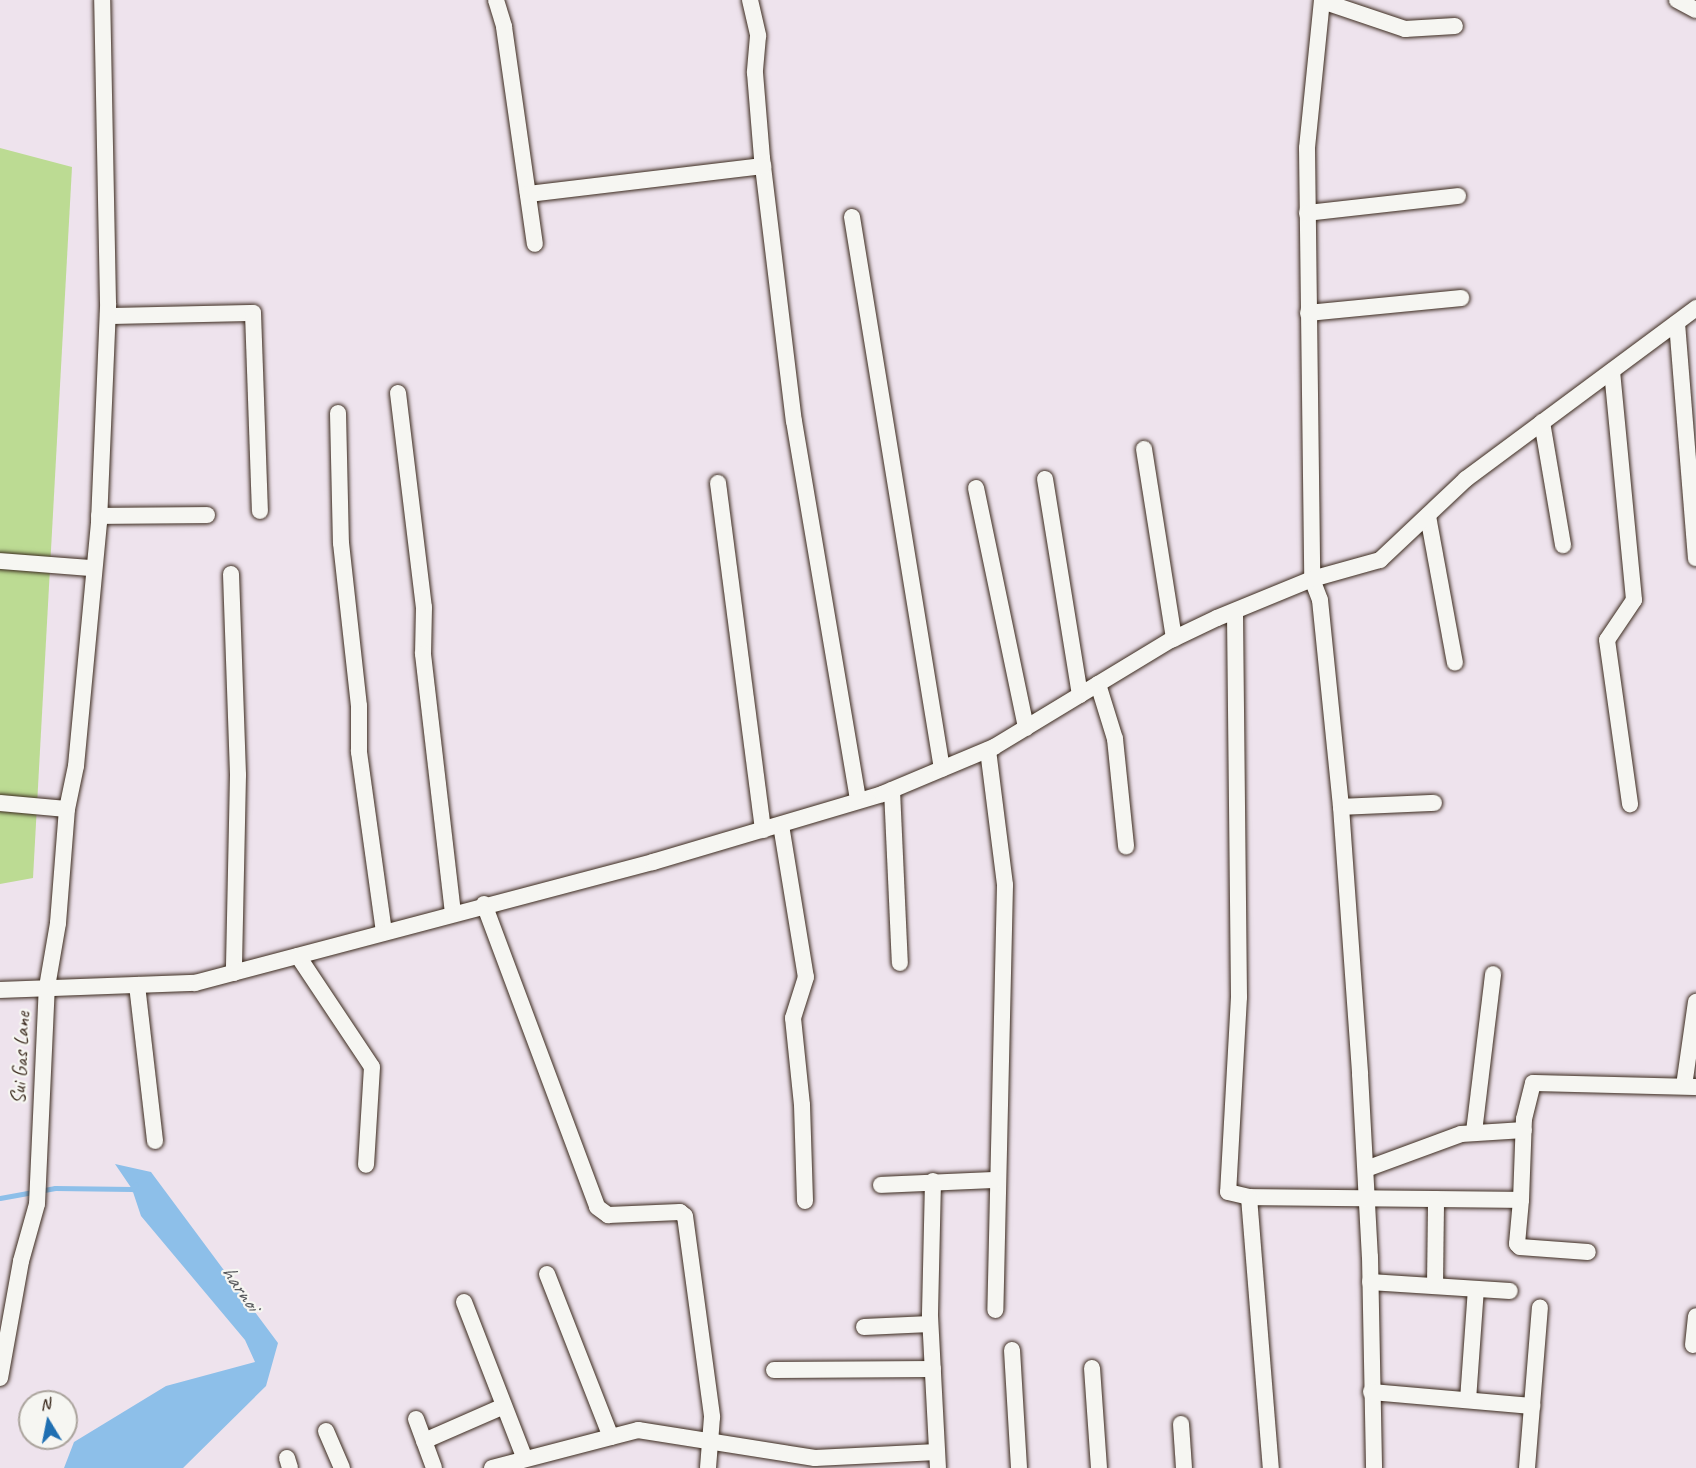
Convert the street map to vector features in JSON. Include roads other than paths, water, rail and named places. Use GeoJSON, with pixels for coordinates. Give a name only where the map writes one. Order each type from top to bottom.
{"type":"FeatureCollection","features":[{"type":"Feature","properties":{"kind":"street","name":"Sui Gas Lane"},"geometry":{"type":"LineString","coordinates":[[0,1378],[21,1261],[37,1204],[47,987],[58,923],[67,809],[76,766],[92,568],[99,516],[108,316],[102,0]]}},
{"type":"Feature","properties":{"kind":"street"},"geometry":{"type":"LineString","coordinates":[[496,0],[504,27],[535,244]]}},
{"type":"Feature","properties":{"kind":"street"},"geometry":{"type":"LineString","coordinates":[[750,0],[758,36],[755,73],[763,166],[794,421],[858,800]]}},
{"type":"Feature","properties":{"kind":"street"},"geometry":{"type":"LineString","coordinates":[[1677,0],[1696,10]]}},
{"type":"Feature","properties":{"kind":"street"},"geometry":{"type":"LineString","coordinates":[[1374,1468],[1368,1198],[1341,807],[1320,600],[1312,579],[1306,213],[1308,148],[1322,1],[1405,29],[1455,26]]}},
{"type":"Feature","properties":{"kind":"street"},"geometry":{"type":"LineString","coordinates":[[528,194],[763,166]]}},
{"type":"Feature","properties":{"kind":"street"},"geometry":{"type":"LineString","coordinates":[[1306,213],[1458,196]]}},
{"type":"Feature","properties":{"kind":"street"},"geometry":{"type":"LineString","coordinates":[[852,217],[942,769]]}},
{"type":"Feature","properties":{"kind":"street"},"geometry":{"type":"LineString","coordinates":[[1308,313],[1461,298]]}},
{"type":"Feature","properties":{"kind":"street"},"geometry":{"type":"LineString","coordinates":[[0,990],[195,983],[763,830],[892,790],[988,750],[1174,639],[1312,579],[1380,560],[1466,479],[1696,308]]}},
{"type":"Feature","properties":{"kind":"street"},"geometry":{"type":"LineString","coordinates":[[108,316],[253,313],[260,511]]}},
{"type":"Feature","properties":{"kind":"street"},"geometry":{"type":"LineString","coordinates":[[1677,322],[1696,558]]}},
{"type":"Feature","properties":{"kind":"street"},"geometry":{"type":"LineString","coordinates":[[1612,371],[1634,600],[1607,640],[1630,804]]}},
{"type":"Feature","properties":{"kind":"street"},"geometry":{"type":"LineString","coordinates":[[398,393],[424,607],[423,654],[453,913]]}},
{"type":"Feature","properties":{"kind":"street"},"geometry":{"type":"LineString","coordinates":[[338,413],[341,543],[359,706],[359,752],[384,932]]}},
{"type":"Feature","properties":{"kind":"street"},"geometry":{"type":"LineString","coordinates":[[1542,422],[1563,545]]}},
{"type":"Feature","properties":{"kind":"street"},"geometry":{"type":"LineString","coordinates":[[1144,449],[1174,639]]}},
{"type":"Feature","properties":{"kind":"street"},"geometry":{"type":"LineString","coordinates":[[1045,479],[1080,695]]}},
{"type":"Feature","properties":{"kind":"street"},"geometry":{"type":"LineString","coordinates":[[718,483],[763,830]]}},
{"type":"Feature","properties":{"kind":"street"},"geometry":{"type":"LineString","coordinates":[[976,488],[1026,728]]}},
{"type":"Feature","properties":{"kind":"street"},"geometry":{"type":"LineString","coordinates":[[99,516],[207,515]]}},
{"type":"Feature","properties":{"kind":"street"},"geometry":{"type":"LineString","coordinates":[[1428,516],[1455,663]]}},
{"type":"Feature","properties":{"kind":"street"},"geometry":{"type":"LineString","coordinates":[[0,561],[92,568]]}},
{"type":"Feature","properties":{"kind":"street"},"geometry":{"type":"LineString","coordinates":[[231,574],[238,775],[234,973]]}},
{"type":"Feature","properties":{"kind":"street"},"geometry":{"type":"LineString","coordinates":[[1235,614],[1239,997],[1228,1192],[1250,1197],[1521,1200]]}},
{"type":"Feature","properties":{"kind":"street"},"geometry":{"type":"LineString","coordinates":[[1098,684],[1115,738],[1126,846]]}},
{"type":"Feature","properties":{"kind":"street"},"geometry":{"type":"LineString","coordinates":[[988,750],[1005,885],[995,1310]]}},
{"type":"Feature","properties":{"kind":"street"},"geometry":{"type":"LineString","coordinates":[[892,790],[900,963]]}},
{"type":"Feature","properties":{"kind":"street"},"geometry":{"type":"LineString","coordinates":[[0,803],[67,809]]}},
{"type":"Feature","properties":{"kind":"street"},"geometry":{"type":"LineString","coordinates":[[1341,807],[1434,803]]}},
{"type":"Feature","properties":{"kind":"street"},"geometry":{"type":"LineString","coordinates":[[781,825],[806,977],[793,1018],[802,1105],[805,1201]]}},
{"type":"Feature","properties":{"kind":"street"},"geometry":{"type":"LineString","coordinates":[[484,904],[597,1207],[608,1215],[680,1212],[686,1216],[712,1417],[708,1468]]}},
{"type":"Feature","properties":{"kind":"street"},"geometry":{"type":"LineString","coordinates":[[298,956],[372,1067],[366,1165]]}},
{"type":"Feature","properties":{"kind":"street"},"geometry":{"type":"LineString","coordinates":[[1474,1132],[1492,974]]}},
{"type":"Feature","properties":{"kind":"street"},"geometry":{"type":"LineString","coordinates":[[137,985],[155,1141]]}},
{"type":"Feature","properties":{"kind":"street"},"geometry":{"type":"LineString","coordinates":[[1588,1252],[1520,1247],[1517,1244],[1524,1130],[1533,1083],[1690,1087],[1696,1002]]}},
{"type":"Feature","properties":{"kind":"street"},"geometry":{"type":"LineString","coordinates":[[1366,1169],[1474,1132],[1524,1130]]}},
{"type":"Feature","properties":{"kind":"street"},"geometry":{"type":"LineString","coordinates":[[881,1185],[997,1180]]}},
{"type":"Feature","properties":{"kind":"street"},"geometry":{"type":"LineString","coordinates":[[492,1468],[638,1430],[814,1458],[938,1460],[930,1324],[933,1181]]}},
{"type":"Feature","properties":{"kind":"street"},"geometry":{"type":"LineString","coordinates":[[1250,1197],[1271,1468]]}},
{"type":"Feature","properties":{"kind":"street"},"geometry":{"type":"LineString","coordinates":[[1435,1286],[1436,1199]]}},
{"type":"Feature","properties":{"kind":"street"},"geometry":{"type":"LineString","coordinates":[[547,1274],[611,1437]]}},
{"type":"Feature","properties":{"kind":"street"},"geometry":{"type":"LineString","coordinates":[[1370,1282],[1510,1291]]}},
{"type":"Feature","properties":{"kind":"street"},"geometry":{"type":"LineString","coordinates":[[1468,1400],[1476,1289]]}},
{"type":"Feature","properties":{"kind":"street"},"geometry":{"type":"LineString","coordinates":[[464,1302],[525,1459]]}},
{"type":"Feature","properties":{"kind":"street"},"geometry":{"type":"LineString","coordinates":[[1527,1468],[1540,1308]]}},
{"type":"Feature","properties":{"kind":"street"},"geometry":{"type":"LineString","coordinates":[[1693,1345],[1696,1316]]}},
{"type":"Feature","properties":{"kind":"street"},"geometry":{"type":"LineString","coordinates":[[864,1327],[930,1324]]}},
{"type":"Feature","properties":{"kind":"street"},"geometry":{"type":"LineString","coordinates":[[1012,1350],[1019,1468]]}},
{"type":"Feature","properties":{"kind":"street"},"geometry":{"type":"LineString","coordinates":[[1092,1368],[1099,1468]]}},
{"type":"Feature","properties":{"kind":"street"},"geometry":{"type":"LineString","coordinates":[[774,1370],[933,1369]]}},
{"type":"Feature","properties":{"kind":"street"},"geometry":{"type":"LineString","coordinates":[[1371,1392],[1532,1406]]}},
{"type":"Feature","properties":{"kind":"street"},"geometry":{"type":"LineString","coordinates":[[424,1441],[504,1406]]}},
{"type":"Feature","properties":{"kind":"street"},"geometry":{"type":"LineString","coordinates":[[416,1419],[434,1468]]}},
{"type":"Feature","properties":{"kind":"street"},"geometry":{"type":"LineString","coordinates":[[1181,1424],[1184,1468]]}},
{"type":"Feature","properties":{"kind":"street"},"geometry":{"type":"LineString","coordinates":[[326,1431],[342,1468]]}},
{"type":"Feature","properties":{"kind":"water"},"geometry":{"type":"Polygon","coordinates":[[[115,1164],[151,1172],[278,1343],[266,1386],[183,1468],[64,1468],[71,1450],[78,1450],[78,1440],[166,1386],[255,1362],[245,1340],[141,1216],[132,1189],[115,1164]]]}},
{"type":"Feature","properties":{"kind":"waterway","name":"harnoi"},"geometry":{"type":"LineString","coordinates":[[0,1198],[55,1188],[132,1189],[136,1184]]}}]}
